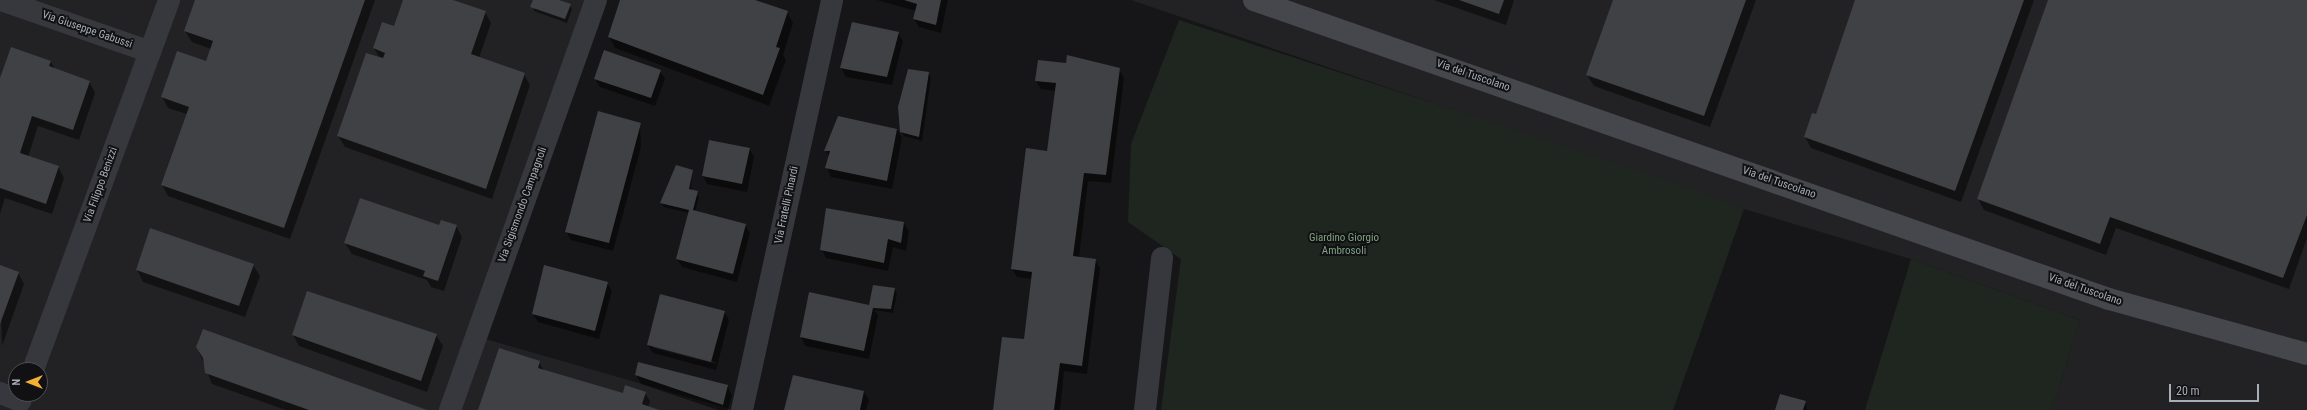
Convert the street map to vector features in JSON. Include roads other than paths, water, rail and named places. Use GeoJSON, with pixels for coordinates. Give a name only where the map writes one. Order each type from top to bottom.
{"type":"FeatureCollection","features":[{"type":"Feature","properties":{"kind":"street","name":"Via Giuseppe Gabussi"},"geometry":{"type":"LineString","coordinates":[[1,0],[150,52]]}},
{"type":"Feature","properties":{"kind":"street","name":"Via Filippo Benizzi"},"geometry":{"type":"LineString","coordinates":[[36,362],[169,0]]}},
{"type":"Feature","properties":{"kind":"street","name":"Via Sigismondo Campagnoli"},"geometry":{"type":"LineString","coordinates":[[450,410],[596,0]]}},
{"type":"Feature","properties":{"kind":"street","name":"Via Fratelli Pinardi"},"geometry":{"type":"LineString","coordinates":[[742,410],[832,0]]}},
{"type":"Feature","properties":{"kind":"street","name":"Via del Tuscolano"},"geometry":{"type":"LineString","coordinates":[[1254,0],[2109,299],[2307,354]]}},
{"type":"Feature","properties":{"kind":"street"},"geometry":{"type":"LineString","coordinates":[[1145,410],[1162,258]]}},
{"type":"Feature","properties":{"kind":"park label","name":"Giardino Giorgio Ambrosoli"},"geometry":{"type":"Point","coordinates":[1344,245]}}]}
